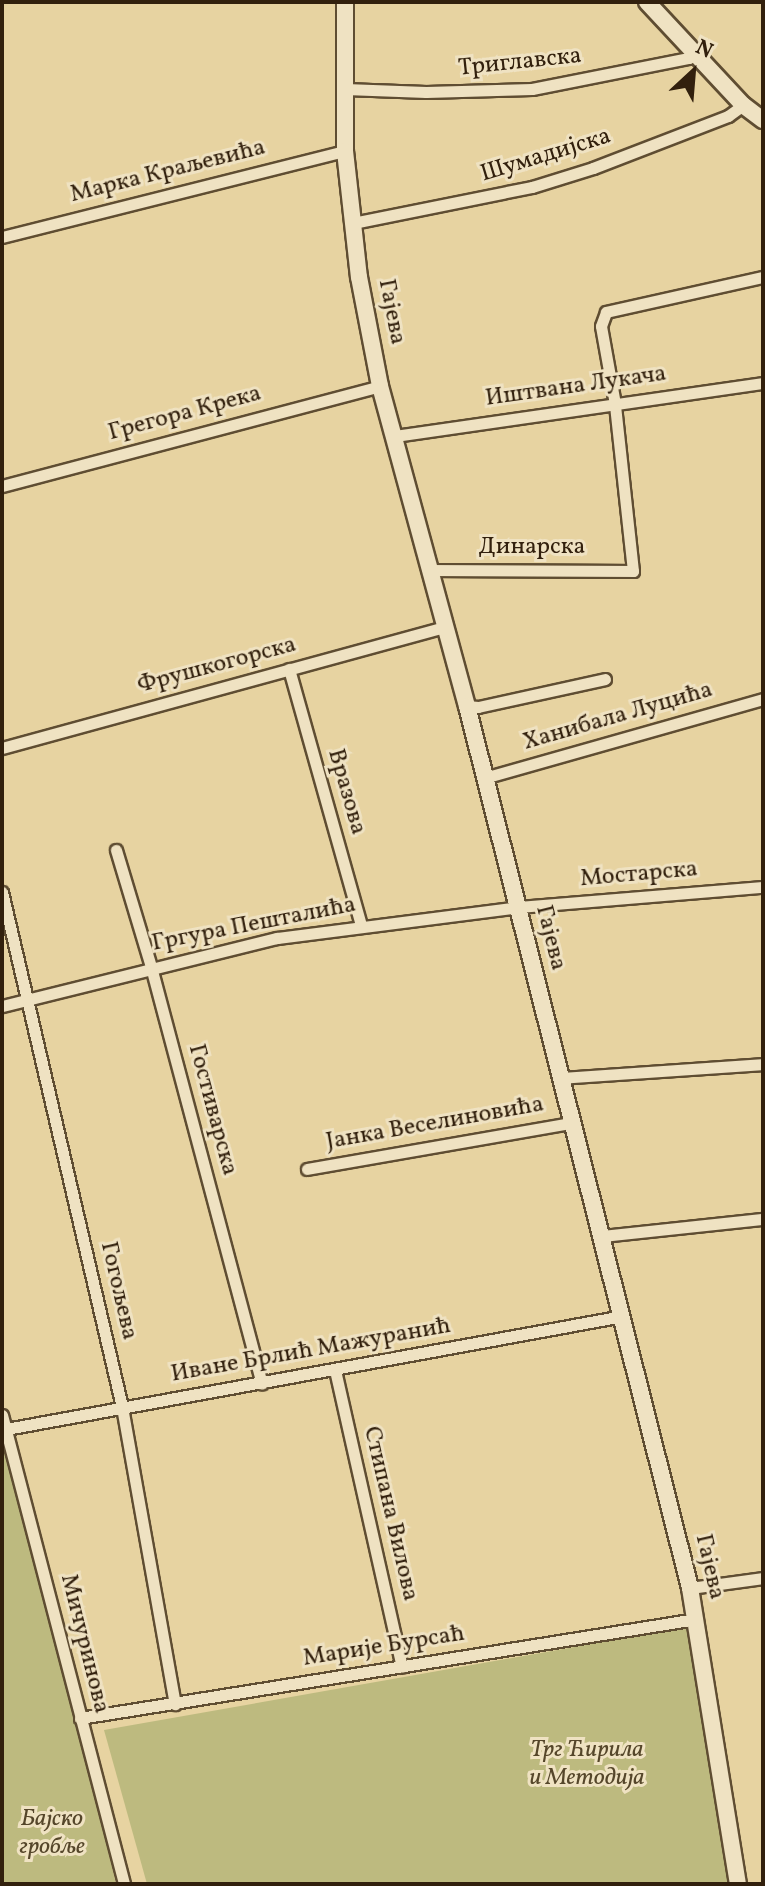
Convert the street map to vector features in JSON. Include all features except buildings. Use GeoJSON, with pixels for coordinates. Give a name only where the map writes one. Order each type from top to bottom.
{"type":"FeatureCollection","features":[{"type":"Feature","properties":{"kind":"street","name":"Гајева"},"geometry":{"type":"LineString","coordinates":[[345,2],[345,151],[353,223],[380,386],[467,706],[690,1588],[738,1884]]}},
{"type":"Feature","properties":{"kind":"street"},"geometry":{"type":"LineString","coordinates":[[647,2],[743,105],[763,120]]}},
{"type":"Feature","properties":{"kind":"street","name":"Триглавска"},"geometry":{"type":"LineString","coordinates":[[345,89],[484,92],[532,89],[689,58],[695,54]]}},
{"type":"Feature","properties":{"kind":"street","name":"Шумадијска"},"geometry":{"type":"LineString","coordinates":[[353,223],[532,187],[593,168],[714,121],[743,105]]}},
{"type":"Feature","properties":{"kind":"street","name":"Марка Краљевића"},"geometry":{"type":"LineString","coordinates":[[2,237],[345,151]]}},
{"type":"Feature","properties":{"kind":"street"},"geometry":{"type":"LineString","coordinates":[[615,404],[601,326],[606,312],[763,277]]}},
{"type":"Feature","properties":{"kind":"street","name":"Иштвана Лукача"},"geometry":{"type":"LineString","coordinates":[[395,436],[763,383]]}},
{"type":"Feature","properties":{"kind":"street","name":"Грегора Крека"},"geometry":{"type":"LineString","coordinates":[[2,486],[380,386]]}},
{"type":"Feature","properties":{"kind":"street","name":"Динарска"},"geometry":{"type":"LineString","coordinates":[[431,570],[633,571],[615,404]]}},
{"type":"Feature","properties":{"kind":"street","name":"Фрушкогорска"},"geometry":{"type":"LineString","coordinates":[[2,748],[444,627]]}},
{"type":"Feature","properties":{"kind":"street","name":"Вразова"},"geometry":{"type":"LineString","coordinates":[[289,669],[361,926]]}},
{"type":"Feature","properties":{"kind":"street"},"geometry":{"type":"LineString","coordinates":[[467,706],[478,707],[605,679]]}},
{"type":"Feature","properties":{"kind":"street","name":"Ханибала Луцића"},"geometry":{"type":"LineString","coordinates":[[484,778],[763,699]]}},
{"type":"Feature","properties":{"kind":"street","name":"Гостиварска"},"geometry":{"type":"LineString","coordinates":[[116,850],[151,967],[262,1383]]}},
{"type":"Feature","properties":{"kind":"street","name":"Мостарска"},"geometry":{"type":"LineString","coordinates":[[518,907],[763,887]]}},
{"type":"Feature","properties":{"kind":"street","name":"Гогољева"},"geometry":{"type":"LineString","coordinates":[[2,892],[122,1407],[175,1704]]}},
{"type":"Feature","properties":{"kind":"street","name":"Гргура Пешталића"},"geometry":{"type":"LineString","coordinates":[[2,1006],[277,938],[518,907]]}},
{"type":"Feature","properties":{"kind":"street"},"geometry":{"type":"LineString","coordinates":[[560,1078],[763,1064]]}},
{"type":"Feature","properties":{"kind":"street","name":"Јанка Веселиновића"},"geometry":{"type":"LineString","coordinates":[[307,1169],[570,1123]]}},
{"type":"Feature","properties":{"kind":"street"},"geometry":{"type":"LineString","coordinates":[[603,1236],[763,1219]]}},
{"type":"Feature","properties":{"kind":"street","name":"Иване Брлић Мажуранић"},"geometry":{"type":"LineString","coordinates":[[6,1429],[623,1316]]}},
{"type":"Feature","properties":{"kind":"street","name":"Стипана Вилова"},"geometry":{"type":"LineString","coordinates":[[335,1370],[402,1667]]}},
{"type":"Feature","properties":{"kind":"street","name":"Мичуринова"},"geometry":{"type":"LineString","coordinates":[[2,1415],[124,1884]]}},
{"type":"Feature","properties":{"kind":"street"},"geometry":{"type":"LineString","coordinates":[[690,1588],[763,1578]]}},
{"type":"Feature","properties":{"kind":"street","name":"Марије Бурсаћ"},"geometry":{"type":"LineString","coordinates":[[80,1718],[696,1619]]}},
{"type":"Feature","properties":{"kind":"green space","name":"Бајско гробље"},"geometry":{"type":"Polygon","coordinates":[[[2,1421],[36,1547],[116,1884],[2,1884],[2,1421]]]}},
{"type":"Feature","properties":{"kind":"green space","name":"Трг Ћирила и Методија"},"geometry":{"type":"Polygon","coordinates":[[[693,1626],[734,1884],[147,1884],[104,1730],[693,1626]]]}}]}
